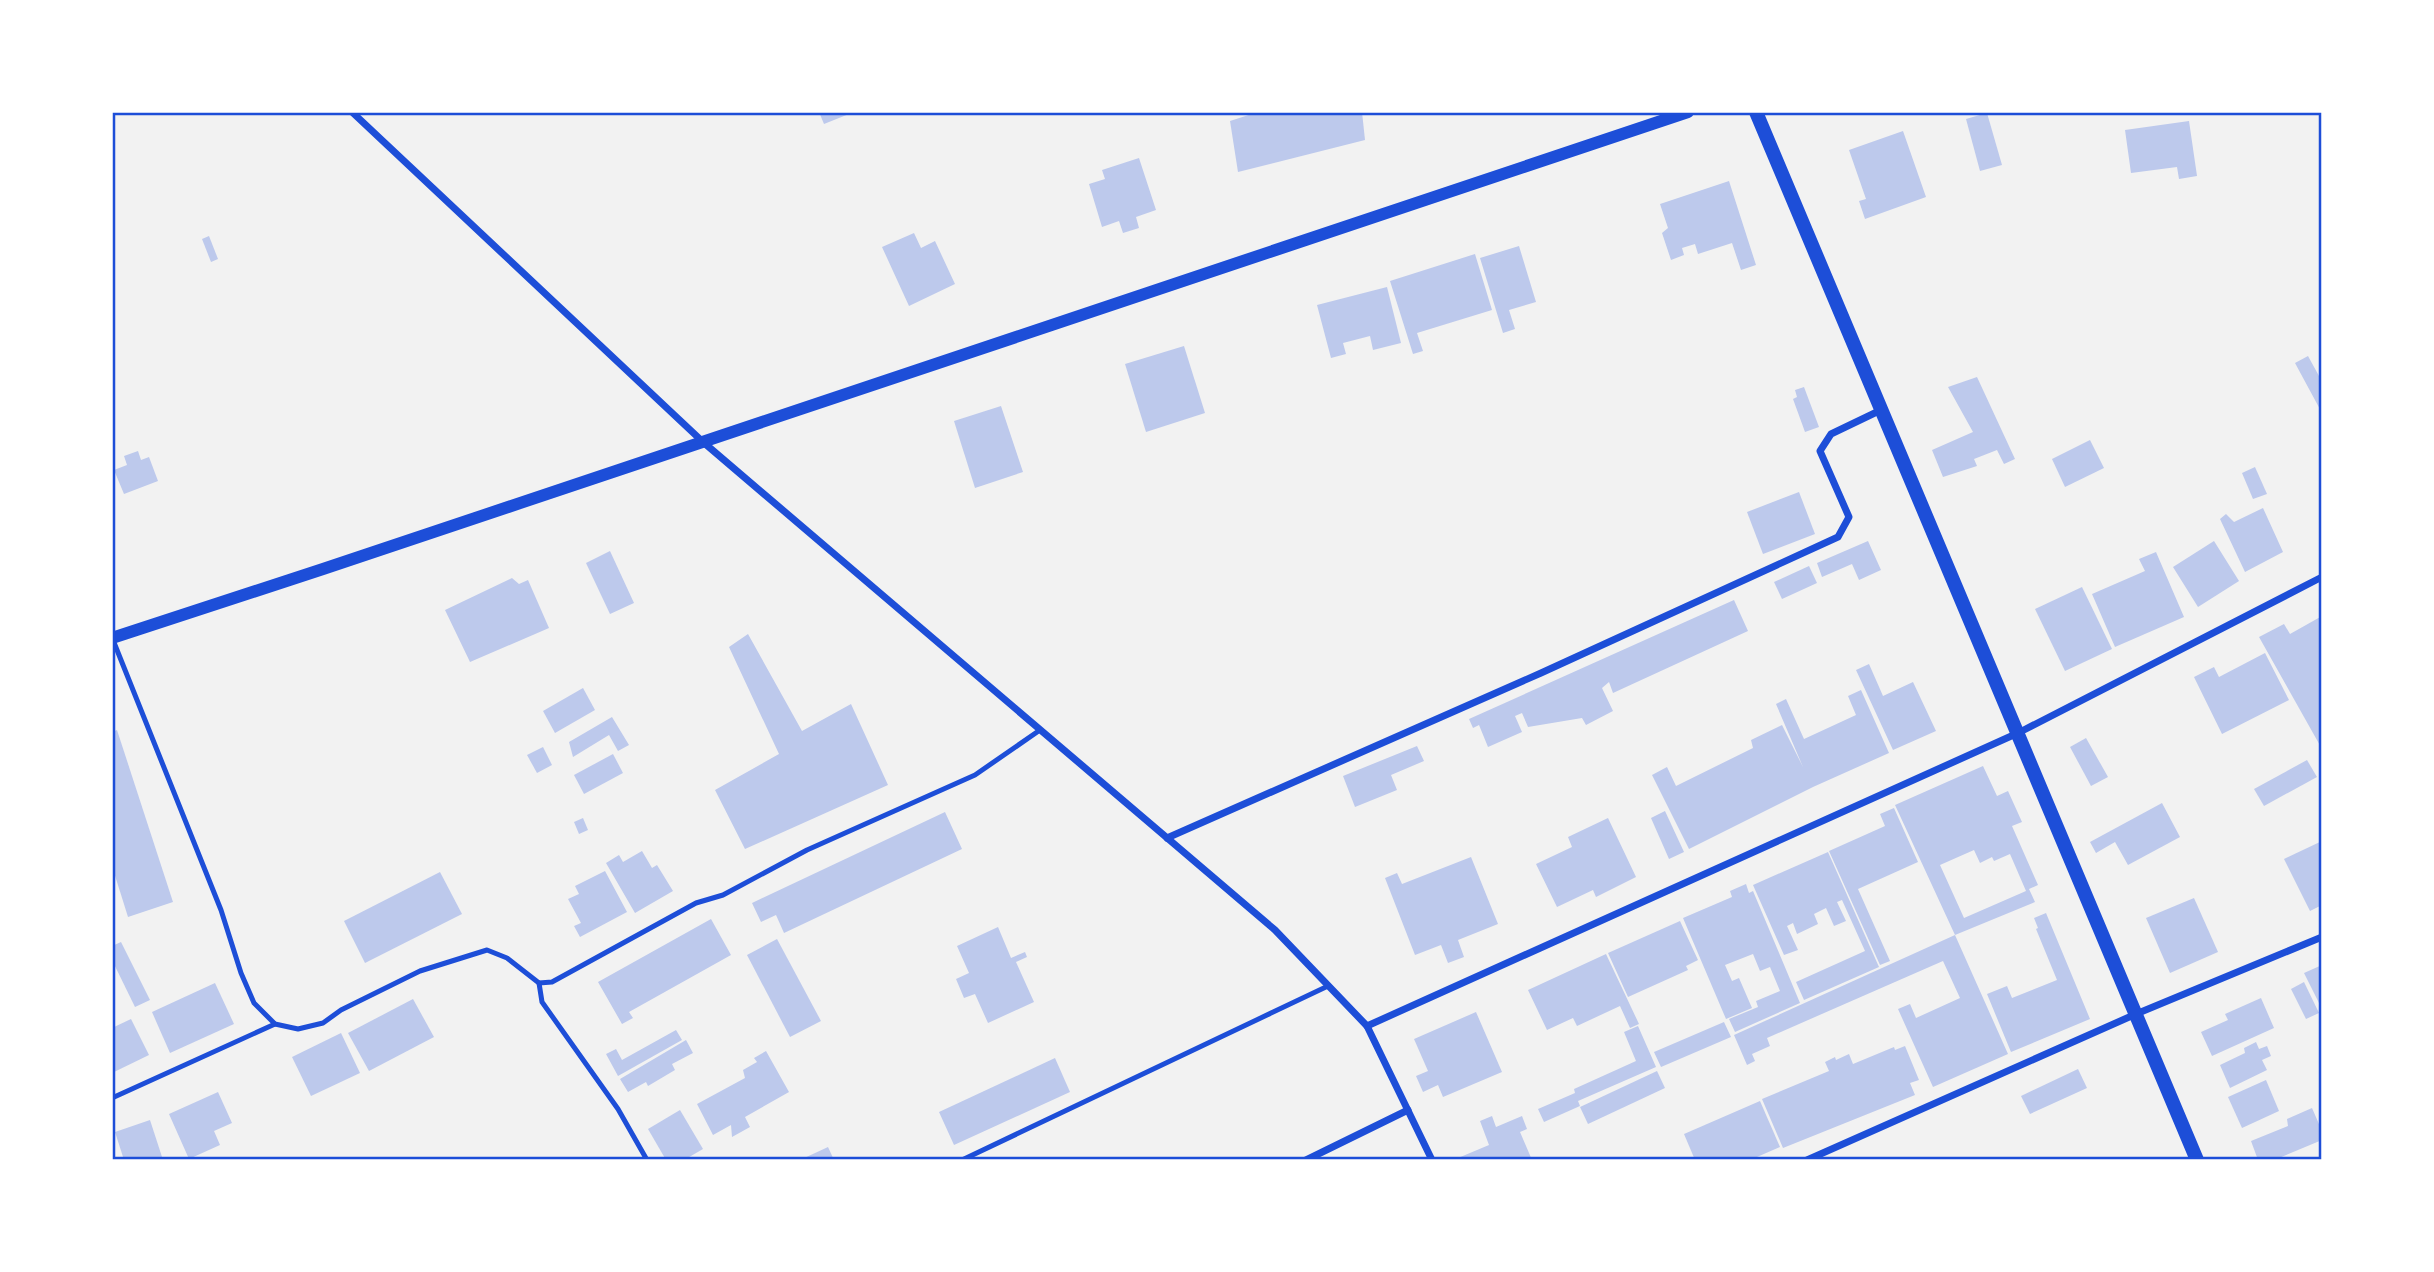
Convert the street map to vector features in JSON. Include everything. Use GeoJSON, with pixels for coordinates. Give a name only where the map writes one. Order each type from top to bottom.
{"type":"FeatureCollection","features":[{"type":"Feature","properties":{"kind":"main road"},"geometry":{"type":"LineString","coordinates":[[1756,112],[2197,1160]]}},
{"type":"Feature","properties":{"kind":"street"},"geometry":{"type":"LineString","coordinates":[[352,112],[703,442],[1275,930],[1367,1026],[1432,1160]]}},
{"type":"Feature","properties":{"kind":"street"},"geometry":{"type":"LineString","coordinates":[[112,638],[1688,112]]}},
{"type":"Feature","properties":{"kind":"street"},"geometry":{"type":"LineString","coordinates":[[1167,838],[1541,673],[1838,537],[1849,517],[1821,451],[1831,434],[1882,410]]}},
{"type":"Feature","properties":{"kind":"street"},"geometry":{"type":"LineString","coordinates":[[1367,1026],[2018,733],[2322,577]]}},
{"type":"Feature","properties":{"kind":"street"},"geometry":{"type":"LineString","coordinates":[[1807,1160],[2136,1014],[2322,937]]}},
{"type":"Feature","properties":{"kind":"street"},"geometry":{"type":"LineString","coordinates":[[1307,1160],[1408,1110]]}},
{"type":"Feature","properties":{"kind":"lane"},"geometry":{"type":"LineString","coordinates":[[112,638],[221,910],[254,1003],[275,1024],[298,1029],[323,1023],[341,1010],[421,971],[487,950],[507,958],[539,982],[552,982],[696,903],[723,895],[807,850],[975,775],[1040,730]]}},
{"type":"Feature","properties":{"kind":"lane"},"geometry":{"type":"LineString","coordinates":[[539,982],[542,1002],[618,1109],[647,1160]]}},
{"type":"Feature","properties":{"kind":"lane"},"geometry":{"type":"LineString","coordinates":[[962,1160],[1328,986]]}},
{"type":"Feature","properties":{"kind":"lane"},"geometry":{"type":"LineString","coordinates":[[112,1098],[275,1024]]}},
{"type":"Feature","properties":{"kind":"building"},"geometry":{"type":"Polygon","coordinates":[[[819,112],[854,112],[824,124],[819,112]]]}},
{"type":"Feature","properties":{"kind":"building"},"geometry":{"type":"Polygon","coordinates":[[[1258,112],[1362,112],[1365,140],[1238,172],[1230,121],[1258,112]]]}},
{"type":"Feature","properties":{"kind":"building"},"geometry":{"type":"Polygon","coordinates":[[[1987,113],[2002,165],[1980,171],[1966,119],[1987,113]]]}},
{"type":"Feature","properties":{"kind":"building"},"geometry":{"type":"Polygon","coordinates":[[[2189,121],[2197,176],[2179,179],[2177,167],[2131,173],[2125,130],[2189,121]]]}},
{"type":"Feature","properties":{"kind":"building"},"geometry":{"type":"Polygon","coordinates":[[[1903,131],[1926,197],[1865,219],[1859,201],[1866,199],[1849,150],[1903,131]]]}},
{"type":"Feature","properties":{"kind":"building"},"geometry":{"type":"Polygon","coordinates":[[[1139,158],[1156,210],[1136,217],[1139,228],[1123,233],[1119,221],[1102,227],[1089,184],[1105,179],[1102,170],[1139,158]]]}},
{"type":"Feature","properties":{"kind":"building"},"geometry":{"type":"Polygon","coordinates":[[[1729,181],[1756,265],[1741,270],[1732,243],[1698,254],[1695,244],[1682,248],[1684,255],[1671,260],[1662,233],[1668,228],[1660,204],[1729,181]]]}},
{"type":"Feature","properties":{"kind":"building"},"geometry":{"type":"Polygon","coordinates":[[[914,233],[921,248],[935,241],[955,284],[909,306],[882,247],[914,233]]]}},
{"type":"Feature","properties":{"kind":"building"},"geometry":{"type":"Polygon","coordinates":[[[209,236],[218,259],[211,262],[202,239],[209,236]]]}},
{"type":"Feature","properties":{"kind":"building"},"geometry":{"type":"Polygon","coordinates":[[[1519,246],[1536,302],[1509,310],[1515,329],[1503,333],[1480,258],[1519,246]]]}},
{"type":"Feature","properties":{"kind":"building"},"geometry":{"type":"Polygon","coordinates":[[[1475,254],[1492,310],[1417,333],[1423,351],[1413,354],[1390,281],[1475,254]]]}},
{"type":"Feature","properties":{"kind":"building"},"geometry":{"type":"Polygon","coordinates":[[[1387,287],[1401,343],[1373,350],[1370,336],[1343,343],[1346,354],[1331,358],[1317,305],[1387,287]]]}},
{"type":"Feature","properties":{"kind":"building"},"geometry":{"type":"Polygon","coordinates":[[[1184,346],[1205,413],[1146,432],[1125,364],[1184,346]]]}},
{"type":"Feature","properties":{"kind":"building"},"geometry":{"type":"Polygon","coordinates":[[[2308,356],[2319,376],[2322,374],[2322,413],[2295,363],[2308,356]]]}},
{"type":"Feature","properties":{"kind":"building"},"geometry":{"type":"Polygon","coordinates":[[[1977,377],[2015,459],[2004,464],[1997,450],[1974,459],[1977,466],[1943,477],[1932,450],[1973,432],[1948,387],[1977,377]]]}},
{"type":"Feature","properties":{"kind":"building"},"geometry":{"type":"Polygon","coordinates":[[[1804,387],[1819,427],[1805,432],[1793,399],[1797,397],[1795,390],[1804,387]]]}},
{"type":"Feature","properties":{"kind":"building"},"geometry":{"type":"Polygon","coordinates":[[[1001,406],[1023,472],[975,488],[954,421],[1001,406]]]}},
{"type":"Feature","properties":{"kind":"building"},"geometry":{"type":"Polygon","coordinates":[[[2090,440],[2104,468],[2065,487],[2052,459],[2090,440]]]}},
{"type":"Feature","properties":{"kind":"building"},"geometry":{"type":"Polygon","coordinates":[[[138,451],[141,460],[149,457],[158,481],[124,494],[114,470],[127,465],[124,456],[138,451]]]}},
{"type":"Feature","properties":{"kind":"building"},"geometry":{"type":"Polygon","coordinates":[[[2255,467],[2267,494],[2253,499],[2242,473],[2255,467]]]}},
{"type":"Feature","properties":{"kind":"building"},"geometry":{"type":"Polygon","coordinates":[[[1799,492],[1815,534],[1763,554],[1747,512],[1799,492]]]}},
{"type":"Feature","properties":{"kind":"building"},"geometry":{"type":"Polygon","coordinates":[[[2263,508],[2283,552],[2245,572],[2220,519],[2226,514],[2234,522],[2263,508]]]}},
{"type":"Feature","properties":{"kind":"building"},"geometry":{"type":"Polygon","coordinates":[[[1868,541],[1881,570],[1859,580],[1852,564],[1822,577],[1817,563],[1868,541]]]}},
{"type":"Feature","properties":{"kind":"building"},"geometry":{"type":"Polygon","coordinates":[[[2214,541],[2239,581],[2198,607],[2173,567],[2214,541]]]}},
{"type":"Feature","properties":{"kind":"building"},"geometry":{"type":"Polygon","coordinates":[[[610,551],[634,603],[610,614],[586,563],[610,551]]]}},
{"type":"Feature","properties":{"kind":"building"},"geometry":{"type":"Polygon","coordinates":[[[2156,552],[2184,617],[2115,647],[2092,594],[2145,571],[2139,559],[2156,552]]]}},
{"type":"Feature","properties":{"kind":"building"},"geometry":{"type":"Polygon","coordinates":[[[1809,566],[1817,583],[1782,599],[1774,582],[1809,566]]]}},
{"type":"Feature","properties":{"kind":"building"},"geometry":{"type":"Polygon","coordinates":[[[512,578],[519,584],[528,580],[549,628],[470,662],[445,610],[512,578]]]}},
{"type":"Feature","properties":{"kind":"building"},"geometry":{"type":"Polygon","coordinates":[[[2082,587],[2112,649],[2065,671],[2035,609],[2082,587]]]}},
{"type":"Feature","properties":{"kind":"building"},"geometry":{"type":"Polygon","coordinates":[[[1734,600],[1748,631],[1613,693],[1609,682],[1602,688],[1613,711],[1586,725],[1582,718],[1528,727],[1522,713],[1515,716],[1522,732],[1488,747],[1479,725],[1473,728],[1469,719],[1734,600]]]}},
{"type":"Feature","properties":{"kind":"building"},"geometry":{"type":"Polygon","coordinates":[[[2322,616],[2322,749],[2259,637],[2284,624],[2290,634],[2322,616]]]}},
{"type":"Feature","properties":{"kind":"building"},"geometry":{"type":"Polygon","coordinates":[[[748,634],[802,731],[851,704],[888,785],[745,849],[715,790],[779,754],[729,647],[748,634]]]}},
{"type":"Feature","properties":{"kind":"building"},"geometry":{"type":"Polygon","coordinates":[[[2265,653],[2289,700],[2222,734],[2194,677],[2214,667],[2219,677],[2265,653]]]}},
{"type":"Feature","properties":{"kind":"building"},"geometry":{"type":"Polygon","coordinates":[[[1869,664],[1883,696],[1913,682],[1936,731],[1893,750],[1856,670],[1869,664]]]}},
{"type":"Feature","properties":{"kind":"building"},"geometry":{"type":"Polygon","coordinates":[[[583,688],[595,710],[555,733],[543,711],[583,688]]]}},
{"type":"Feature","properties":{"kind":"building"},"geometry":{"type":"Polygon","coordinates":[[[1861,690],[1889,753],[1813,787],[1689,849],[1652,775],[1667,767],[1676,786],[1753,748],[1751,740],[1782,725],[1803,767],[1776,704],[1786,699],[1804,739],[1856,715],[1848,696],[1861,690]]]}},
{"type":"Feature","properties":{"kind":"building"},"geometry":{"type":"Polygon","coordinates":[[[612,717],[629,745],[618,751],[609,735],[573,757],[569,742],[612,717]]]}},
{"type":"Feature","properties":{"kind":"building"},"geometry":{"type":"Polygon","coordinates":[[[117,730],[173,902],[128,917],[112,866],[112,732],[117,730]]]}},
{"type":"Feature","properties":{"kind":"building"},"geometry":{"type":"Polygon","coordinates":[[[2086,738],[2108,777],[2091,786],[2070,747],[2086,738]]]}},
{"type":"Feature","properties":{"kind":"building"},"geometry":{"type":"Polygon","coordinates":[[[1417,746],[1424,761],[1391,775],[1397,790],[1355,807],[1343,776],[1417,746]]]}},
{"type":"Feature","properties":{"kind":"building"},"geometry":{"type":"Polygon","coordinates":[[[543,747],[552,765],[537,773],[527,755],[543,747]]]}},
{"type":"Feature","properties":{"kind":"building"},"geometry":{"type":"Polygon","coordinates":[[[613,754],[623,773],[584,794],[574,775],[613,754]]]}},
{"type":"Feature","properties":{"kind":"building"},"geometry":{"type":"Polygon","coordinates":[[[2307,760],[2317,777],[2264,806],[2254,789],[2307,760]]]}},
{"type":"Feature","properties":{"kind":"building"},"geometry":{"type":"Polygon","coordinates":[[[1983,766],[1997,796],[2008,791],[2022,822],[2012,826],[2038,885],[2029,889],[2035,902],[1955,935],[1895,805],[1983,766]],[[1974,850],[1940,865],[1964,918],[2026,891],[2010,854],[1994,861],[1992,857],[1980,863],[1974,850]]]}},
{"type":"Feature","properties":{"kind":"building"},"geometry":{"type":"Polygon","coordinates":[[[2162,803],[2180,837],[2128,865],[2115,842],[2096,853],[2090,842],[2162,803]]]}},
{"type":"Feature","properties":{"kind":"building"},"geometry":{"type":"Polygon","coordinates":[[[1894,808],[1918,862],[1858,889],[1890,961],[1880,965],[1829,851],[1885,826],[1880,814],[1894,808]]]}},
{"type":"Feature","properties":{"kind":"building"},"geometry":{"type":"Polygon","coordinates":[[[1665,811],[1684,852],[1669,859],[1651,818],[1665,811]]]}},
{"type":"Feature","properties":{"kind":"building"},"geometry":{"type":"Polygon","coordinates":[[[945,812],[962,849],[784,933],[776,915],[761,922],[752,903],[945,812]]]}},
{"type":"Feature","properties":{"kind":"building"},"geometry":{"type":"Polygon","coordinates":[[[583,818],[588,830],[579,834],[574,822],[583,818]]]}},
{"type":"Feature","properties":{"kind":"building"},"geometry":{"type":"Polygon","coordinates":[[[1608,818],[1636,877],[1596,897],[1593,890],[1557,907],[1536,864],[1572,847],[1568,837],[1608,818]]]}},
{"type":"Feature","properties":{"kind":"building"},"geometry":{"type":"Polygon","coordinates":[[[2322,841],[2322,905],[2310,911],[2284,859],[2322,841]]]}},
{"type":"Feature","properties":{"kind":"building"},"geometry":{"type":"Polygon","coordinates":[[[642,851],[652,868],[657,865],[673,891],[635,913],[606,863],[619,855],[623,862],[642,851]]]}},
{"type":"Feature","properties":{"kind":"building"},"geometry":{"type":"Polygon","coordinates":[[[1828,852],[1879,967],[1804,1000],[1796,982],[1865,951],[1842,900],[1837,902],[1846,921],[1834,926],[1826,908],[1814,914],[1818,924],[1797,934],[1793,923],[1787,926],[1798,950],[1784,955],[1753,885],[1828,852]]]}},
{"type":"Feature","properties":{"kind":"building"},"geometry":{"type":"Polygon","coordinates":[[[1471,857],[1498,924],[1458,940],[1464,957],[1448,963],[1441,945],[1415,955],[1385,878],[1397,873],[1402,884],[1471,857]]]}},
{"type":"Feature","properties":{"kind":"building"},"geometry":{"type":"Polygon","coordinates":[[[605,871],[627,912],[580,937],[574,926],[581,923],[568,899],[579,894],[575,886],[605,871]]]}},
{"type":"Feature","properties":{"kind":"building"},"geometry":{"type":"Polygon","coordinates":[[[440,872],[462,914],[365,963],[344,921],[440,872]]]}},
{"type":"Feature","properties":{"kind":"building"},"geometry":{"type":"Polygon","coordinates":[[[1746,884],[1749,893],[1753,891],[1800,1003],[1735,1032],[1729,1019],[1758,1007],[1756,1001],[1780,991],[1770,967],[1760,971],[1753,954],[1725,965],[1732,981],[1739,978],[1752,1008],[1726,1019],[1683,918],[1732,897],[1730,891],[1746,884]]]}},
{"type":"Feature","properties":{"kind":"building"},"geometry":{"type":"Polygon","coordinates":[[[2194,898],[2218,952],[2170,973],[2146,918],[2194,898]]]}},
{"type":"Feature","properties":{"kind":"building"},"geometry":{"type":"Polygon","coordinates":[[[2046,913],[2090,1019],[2011,1052],[1987,994],[2007,986],[2012,998],[2057,980],[2034,918],[2046,913]]]}},
{"type":"Feature","properties":{"kind":"building"},"geometry":{"type":"Polygon","coordinates":[[[711,919],[731,955],[629,1012],[633,1018],[622,1024],[598,982],[711,919]]]}},
{"type":"Feature","properties":{"kind":"building"},"geometry":{"type":"Polygon","coordinates":[[[1680,921],[1698,960],[1686,966],[1688,970],[1628,997],[1608,953],[1680,921]]]}},
{"type":"Feature","properties":{"kind":"building"},"geometry":{"type":"Polygon","coordinates":[[[998,927],[1011,958],[1025,952],[1027,957],[1016,962],[1034,1002],[988,1023],[975,994],[964,998],[956,979],[969,973],[957,946],[998,927]]]}},
{"type":"Feature","properties":{"kind":"building"},"geometry":{"type":"Polygon","coordinates":[[[1955,935],[2008,1054],[1933,1087],[1898,1009],[1910,1004],[1916,1018],[1960,998],[1943,961],[1767,1038],[1770,1046],[1752,1054],[1755,1061],[1747,1065],[1734,1035],[1955,935]]]}},
{"type":"Feature","properties":{"kind":"building"},"geometry":{"type":"Polygon","coordinates":[[[777,939],[821,1021],[790,1037],[747,955],[777,939]]]}},
{"type":"Feature","properties":{"kind":"building"},"geometry":{"type":"Polygon","coordinates":[[[121,942],[150,1000],[135,1007],[112,960],[112,946],[121,942]]]}},
{"type":"Feature","properties":{"kind":"building"},"geometry":{"type":"Polygon","coordinates":[[[1606,954],[1639,1024],[1630,1028],[1620,1006],[1577,1026],[1573,1018],[1547,1030],[1528,990],[1606,954]]]}},
{"type":"Feature","properties":{"kind":"building"},"geometry":{"type":"Polygon","coordinates":[[[2322,965],[2322,1009],[2304,973],[2322,965]]]}},
{"type":"Feature","properties":{"kind":"building"},"geometry":{"type":"Polygon","coordinates":[[[2304,982],[2319,1013],[2306,1019],[2291,989],[2304,982]]]}},
{"type":"Feature","properties":{"kind":"building"},"geometry":{"type":"Polygon","coordinates":[[[215,983],[234,1024],[170,1053],[152,1012],[215,983]]]}},
{"type":"Feature","properties":{"kind":"building"},"geometry":{"type":"Polygon","coordinates":[[[2261,998],[2274,1028],[2212,1056],[2201,1032],[2228,1020],[2225,1014],[2261,998]]]}},
{"type":"Feature","properties":{"kind":"building"},"geometry":{"type":"Polygon","coordinates":[[[413,999],[434,1037],[369,1071],[348,1033],[413,999]]]}},
{"type":"Feature","properties":{"kind":"building"},"geometry":{"type":"Polygon","coordinates":[[[1476,1012],[1502,1072],[1443,1097],[1438,1085],[1423,1092],[1416,1076],[1428,1071],[1414,1039],[1476,1012]]]}},
{"type":"Feature","properties":{"kind":"building"},"geometry":{"type":"Polygon","coordinates":[[[131,1019],[149,1055],[112,1073],[112,1028],[131,1019]]]}},
{"type":"Feature","properties":{"kind":"building"},"geometry":{"type":"Polygon","coordinates":[[[1724,1022],[1731,1037],[1661,1067],[1654,1052],[1724,1022]]]}},
{"type":"Feature","properties":{"kind":"building"},"geometry":{"type":"Polygon","coordinates":[[[1638,1026],[1656,1067],[1578,1101],[1580,1106],[1544,1122],[1538,1109],[1575,1093],[1574,1089],[1636,1061],[1624,1032],[1638,1026]]]}},
{"type":"Feature","properties":{"kind":"building"},"geometry":{"type":"Polygon","coordinates":[[[676,1030],[682,1040],[618,1076],[606,1054],[616,1049],[622,1060],[676,1030]]]}},
{"type":"Feature","properties":{"kind":"building"},"geometry":{"type":"Polygon","coordinates":[[[341,1033],[360,1073],[311,1096],[292,1057],[341,1033]]]}},
{"type":"Feature","properties":{"kind":"building"},"geometry":{"type":"Polygon","coordinates":[[[686,1040],[693,1053],[672,1064],[675,1070],[648,1086],[646,1082],[628,1092],[620,1079],[686,1040]]]}},
{"type":"Feature","properties":{"kind":"building"},"geometry":{"type":"Polygon","coordinates":[[[2256,1042],[2259,1049],[2267,1046],[2271,1056],[2262,1060],[2267,1070],[2230,1088],[2220,1065],[2245,1053],[2244,1048],[2256,1042]]]}},
{"type":"Feature","properties":{"kind":"building"},"geometry":{"type":"Polygon","coordinates":[[[1905,1046],[1919,1080],[1910,1083],[1915,1095],[1783,1148],[1762,1099],[1829,1071],[1825,1062],[1835,1057],[1836,1060],[1849,1054],[1853,1064],[1894,1047],[1895,1050],[1905,1046]]]}},
{"type":"Feature","properties":{"kind":"building"},"geometry":{"type":"Polygon","coordinates":[[[766,1051],[789,1092],[745,1117],[750,1127],[732,1137],[731,1125],[713,1135],[697,1104],[745,1078],[743,1070],[757,1062],[754,1058],[766,1051]]]}},
{"type":"Feature","properties":{"kind":"building"},"geometry":{"type":"Polygon","coordinates":[[[1055,1058],[1070,1092],[954,1145],[939,1112],[1055,1058]]]}},
{"type":"Feature","properties":{"kind":"building"},"geometry":{"type":"Polygon","coordinates":[[[2078,1069],[2087,1088],[2030,1114],[2021,1096],[2078,1069]]]}},
{"type":"Feature","properties":{"kind":"building"},"geometry":{"type":"Polygon","coordinates":[[[1657,1071],[1665,1088],[1588,1124],[1580,1107],[1657,1071]]]}},
{"type":"Feature","properties":{"kind":"building"},"geometry":{"type":"Polygon","coordinates":[[[2266,1080],[2279,1111],[2242,1128],[2228,1097],[2266,1080]]]}},
{"type":"Feature","properties":{"kind":"building"},"geometry":{"type":"Polygon","coordinates":[[[218,1092],[232,1123],[214,1131],[220,1145],[189,1159],[169,1114],[218,1092]]]}},
{"type":"Feature","properties":{"kind":"building"},"geometry":{"type":"Polygon","coordinates":[[[1760,1101],[1780,1147],[1750,1160],[1695,1160],[1684,1134],[1760,1101]]]}},
{"type":"Feature","properties":{"kind":"building"},"geometry":{"type":"Polygon","coordinates":[[[2312,1108],[2322,1131],[2322,1140],[2274,1160],[2258,1160],[2251,1141],[2288,1126],[2287,1119],[2312,1108]]]}},
{"type":"Feature","properties":{"kind":"building"},"geometry":{"type":"Polygon","coordinates":[[[680,1110],[703,1149],[684,1160],[666,1160],[648,1129],[680,1110]]]}},
{"type":"Feature","properties":{"kind":"building"},"geometry":{"type":"Polygon","coordinates":[[[1492,1116],[1496,1127],[1522,1116],[1527,1129],[1520,1132],[1532,1160],[1459,1160],[1458,1158],[1489,1145],[1480,1121],[1492,1116]]]}},
{"type":"Feature","properties":{"kind":"building"},"geometry":{"type":"Polygon","coordinates":[[[150,1120],[163,1160],[124,1160],[115,1132],[150,1120]]]}},
{"type":"Feature","properties":{"kind":"building"},"geometry":{"type":"Polygon","coordinates":[[[828,1147],[834,1160],[800,1160],[828,1147]]]}}]}
